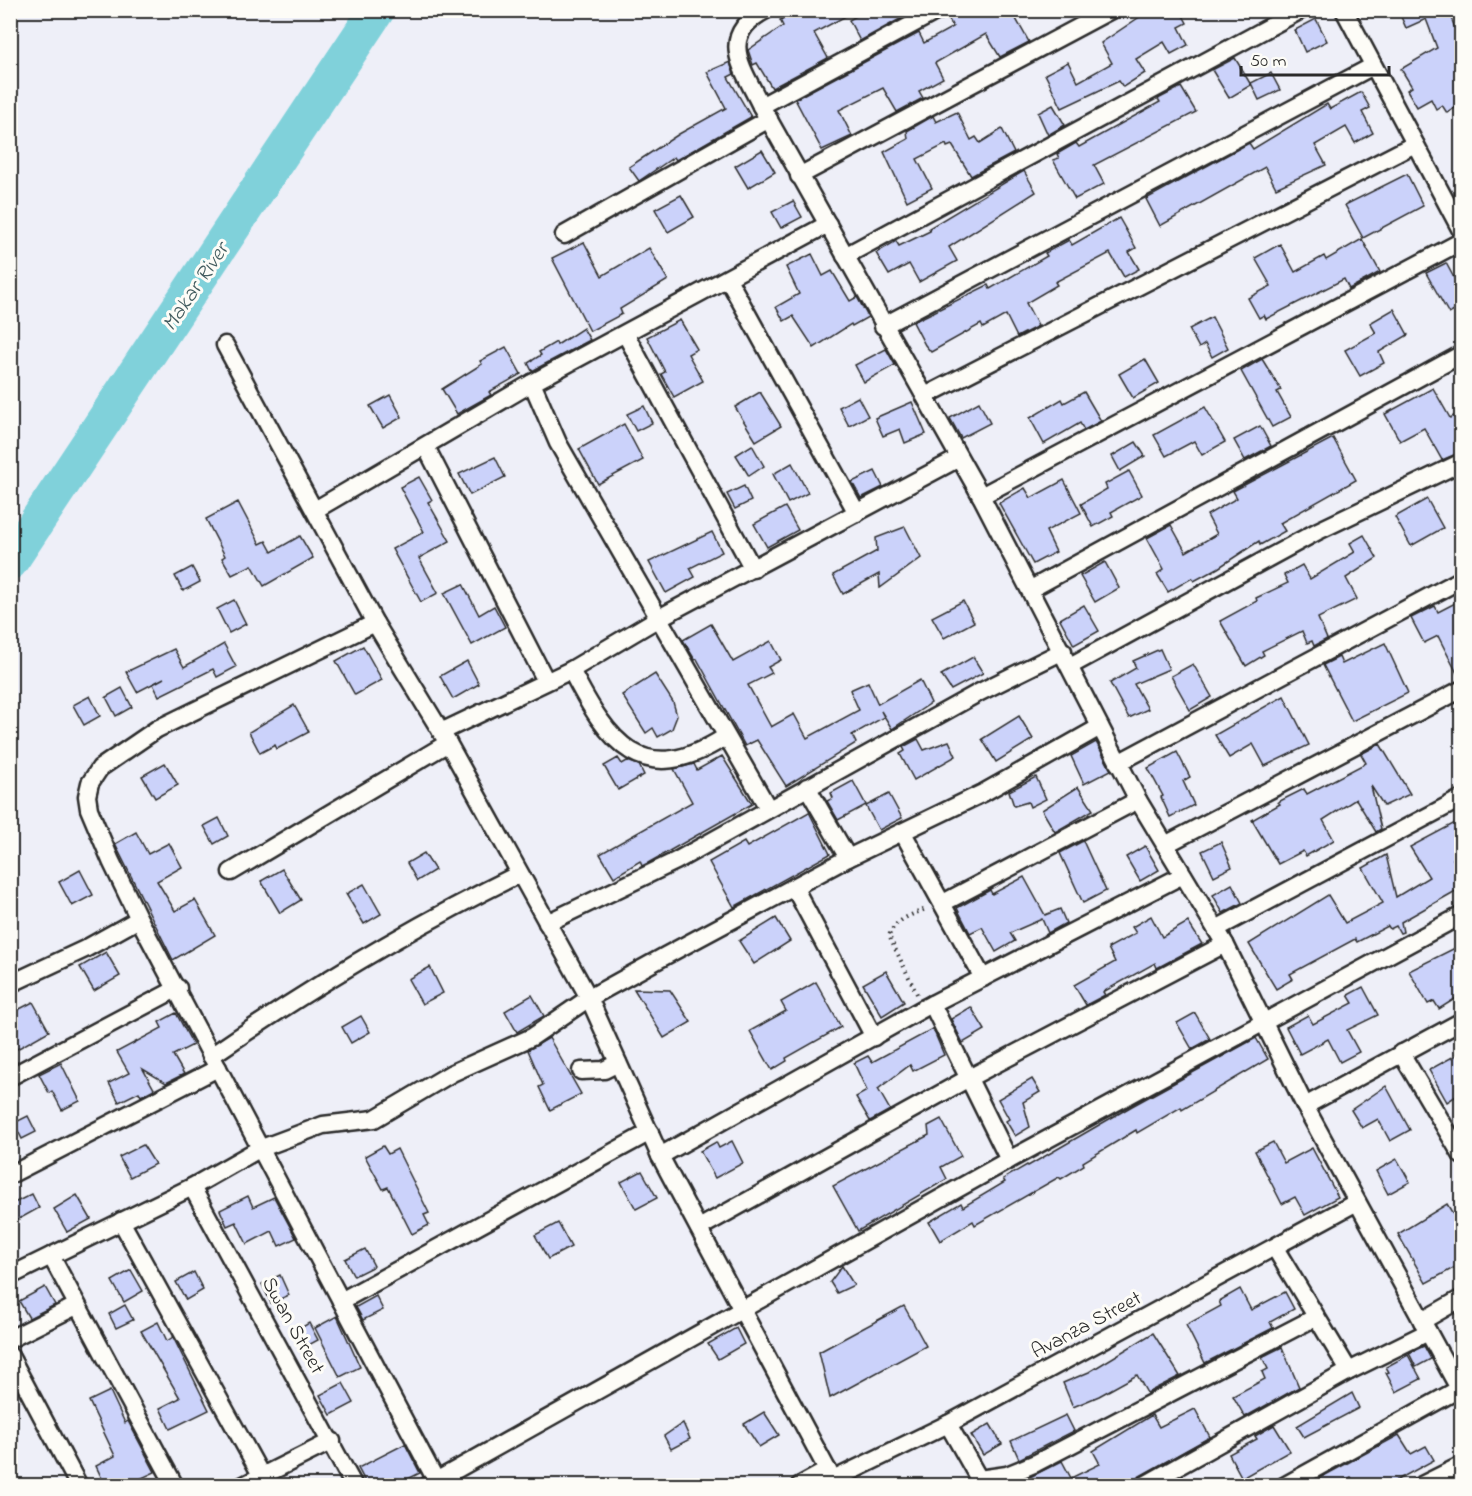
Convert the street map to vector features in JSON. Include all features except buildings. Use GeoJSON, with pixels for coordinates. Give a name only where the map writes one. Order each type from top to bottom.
{"type":"FeatureCollection","features":[{"type":"Feature","properties":{"kind":"street"},"geometry":{"type":"LineString","coordinates":[[765,10],[745,24],[736,46],[738,58],[765,112],[884,326],[926,396],[1031,588],[1138,800],[1221,936],[1305,1106],[1460,1392],[1284,1485]]}},
{"type":"Feature","properties":{"kind":"street"},"geometry":{"type":"LineString","coordinates":[[564,235],[765,112],[939,10]]}},
{"type":"Feature","properties":{"kind":"street"},"geometry":{"type":"LineString","coordinates":[[799,176],[1112,10]]}},
{"type":"Feature","properties":{"kind":"street"},"geometry":{"type":"LineString","coordinates":[[845,256],[1301,10]]}},
{"type":"Feature","properties":{"kind":"street"},"geometry":{"type":"LineString","coordinates":[[1346,11],[1461,232]]}},
{"type":"Feature","properties":{"kind":"street"},"geometry":{"type":"LineString","coordinates":[[884,326],[1373,66]]}},
{"type":"Feature","properties":{"kind":"street"},"geometry":{"type":"LineString","coordinates":[[926,396],[1415,144]]}},
{"type":"Feature","properties":{"kind":"street"},"geometry":{"type":"LineString","coordinates":[[315,510],[426,447],[449,429],[828,224]]}},
{"type":"Feature","properties":{"kind":"street"},"geometry":{"type":"LineString","coordinates":[[981,496],[1461,241]]}},
{"type":"Feature","properties":{"kind":"street"},"geometry":{"type":"LineString","coordinates":[[728,279],[857,513]]}},
{"type":"Feature","properties":{"kind":"street"},"geometry":{"type":"LineString","coordinates":[[626,335],[753,569]]}},
{"type":"Feature","properties":{"kind":"street"},"geometry":{"type":"LineString","coordinates":[[225,345],[375,623],[444,738],[588,998],[660,1156],[832,1478]]}},
{"type":"Feature","properties":{"kind":"street"},"geometry":{"type":"LineString","coordinates":[[1031,588],[1461,354]]}},
{"type":"Feature","properties":{"kind":"street"},"geometry":{"type":"LineString","coordinates":[[532,383],[558,443],[657,619],[768,808]]}},
{"type":"Feature","properties":{"kind":"street"},"geometry":{"type":"LineString","coordinates":[[426,447],[546,681]]}},
{"type":"Feature","properties":{"kind":"street"},"geometry":{"type":"LineString","coordinates":[[231,872],[444,738],[546,681],[571,670],[657,619],[959,458]]}},
{"type":"Feature","properties":{"kind":"street"},"geometry":{"type":"LineString","coordinates":[[547,923],[676,861],[768,808],[909,734],[998,683],[1066,659],[1318,531],[1461,462]]}},
{"type":"Feature","properties":{"kind":"street"},"geometry":{"type":"LineString","coordinates":[[1118,763],[1461,579]]}},
{"type":"Feature","properties":{"kind":"street"},"geometry":{"type":"LineString","coordinates":[[375,623],[157,729],[100,768],[90,783],[87,796],[89,809],[139,919],[178,988],[435,1484],[741,1309],[1009,1160],[1461,915]]}},
{"type":"Feature","properties":{"kind":"street"},"geometry":{"type":"LineString","coordinates":[[571,670],[596,715],[641,758],[658,762],[685,757],[703,751],[725,737]]}},
{"type":"Feature","properties":{"kind":"street"},"geometry":{"type":"LineString","coordinates":[[1165,845],[1461,689]]}},
{"type":"Feature","properties":{"kind":"street"},"geometry":{"type":"LineString","coordinates":[[10,1276],[192,1187],[260,1149],[322,1125],[374,1119],[452,1073],[532,1037],[588,998],[848,858],[983,793],[1100,727]]}},
{"type":"Feature","properties":{"kind":"street"},"geometry":{"type":"LineString","coordinates":[[807,787],[848,858]]}},
{"type":"Feature","properties":{"kind":"street"},"geometry":{"type":"LineString","coordinates":[[699,1228],[1221,936],[1461,798]]}},
{"type":"Feature","properties":{"kind":"street"},"geometry":{"type":"LineString","coordinates":[[943,903],[1138,800]]}},
{"type":"Feature","properties":{"kind":"street"},"geometry":{"type":"LineString","coordinates":[[903,832],[983,978]]}},
{"type":"Feature","properties":{"kind":"street"},"geometry":{"type":"LineString","coordinates":[[10,1175],[215,1062],[339,971],[453,906],[519,874]]}},
{"type":"Feature","properties":{"kind":"street"},"geometry":{"type":"LineString","coordinates":[[660,1156],[928,1006],[1183,875]]}},
{"type":"Feature","properties":{"kind":"street"},"geometry":{"type":"LineString","coordinates":[[794,887],[873,1037]]}},
{"type":"Feature","properties":{"kind":"street"},"geometry":{"type":"LineString","coordinates":[[10,984],[85,949],[139,919]]}},
{"type":"Feature","properties":{"kind":"street"},"geometry":{"type":"LineString","coordinates":[[10,1077],[178,988]]}},
{"type":"Feature","properties":{"kind":"street"},"geometry":{"type":"LineString","coordinates":[[928,1006],[1009,1160]]}},
{"type":"Feature","properties":{"kind":"street"},"geometry":{"type":"LineString","coordinates":[[1305,1106],[1461,1021]]}},
{"type":"Feature","properties":{"kind":"street"},"geometry":{"type":"LineString","coordinates":[[1401,1053],[1461,1156]]}},
{"type":"Feature","properties":{"kind":"street"},"geometry":{"type":"LineString","coordinates":[[580,1071],[604,1070],[618,1063]]}},
{"type":"Feature","properties":{"kind":"street"},"geometry":{"type":"LineString","coordinates":[[341,1301],[650,1132]]}},
{"type":"Feature","properties":{"kind":"street","name":"Swan Street"},"geometry":{"type":"LineString","coordinates":[[192,1187],[354,1485]]}},
{"type":"Feature","properties":{"kind":"street","name":"Avanza Street"},"geometry":{"type":"LineString","coordinates":[[799,1485],[832,1478],[948,1424],[1357,1203]]}},
{"type":"Feature","properties":{"kind":"street"},"geometry":{"type":"LineString","coordinates":[[122,1221],[261,1475]]}},
{"type":"Feature","properties":{"kind":"street"},"geometry":{"type":"LineString","coordinates":[[1275,1248],[1349,1371]]}},
{"type":"Feature","properties":{"kind":"street"},"geometry":{"type":"LineString","coordinates":[[51,1256],[174,1485]]}},
{"type":"Feature","properties":{"kind":"street"},"geometry":{"type":"LineString","coordinates":[[1143,1485],[1425,1327],[1461,1298]]}},
{"type":"Feature","properties":{"kind":"street"},"geometry":{"type":"LineString","coordinates":[[10,1339],[76,1306]]}},
{"type":"Feature","properties":{"kind":"street"},"geometry":{"type":"LineString","coordinates":[[948,1424],[981,1482],[1016,1472],[1316,1317]]}},
{"type":"Feature","properties":{"kind":"street"},"geometry":{"type":"LineString","coordinates":[[10,1356],[79,1485]]}},
{"type":"Feature","properties":{"kind":"street"},"geometry":{"type":"LineString","coordinates":[[242,1485],[332,1441]]}},
{"type":"Feature","properties":{"kind":"street"},"geometry":{"type":"LineString","coordinates":[[1420,1485],[1461,1465]]}},
{"type":"Feature","properties":{"kind":"path"},"geometry":{"type":"LineString","coordinates":[[928,1006],[889,936],[892,926],[909,915],[943,903]]}},
{"type":"Feature","properties":{"kind":"waterway","name":"Makar River"},"geometry":{"type":"LineString","coordinates":[[10,562],[377,10]]}}]}
